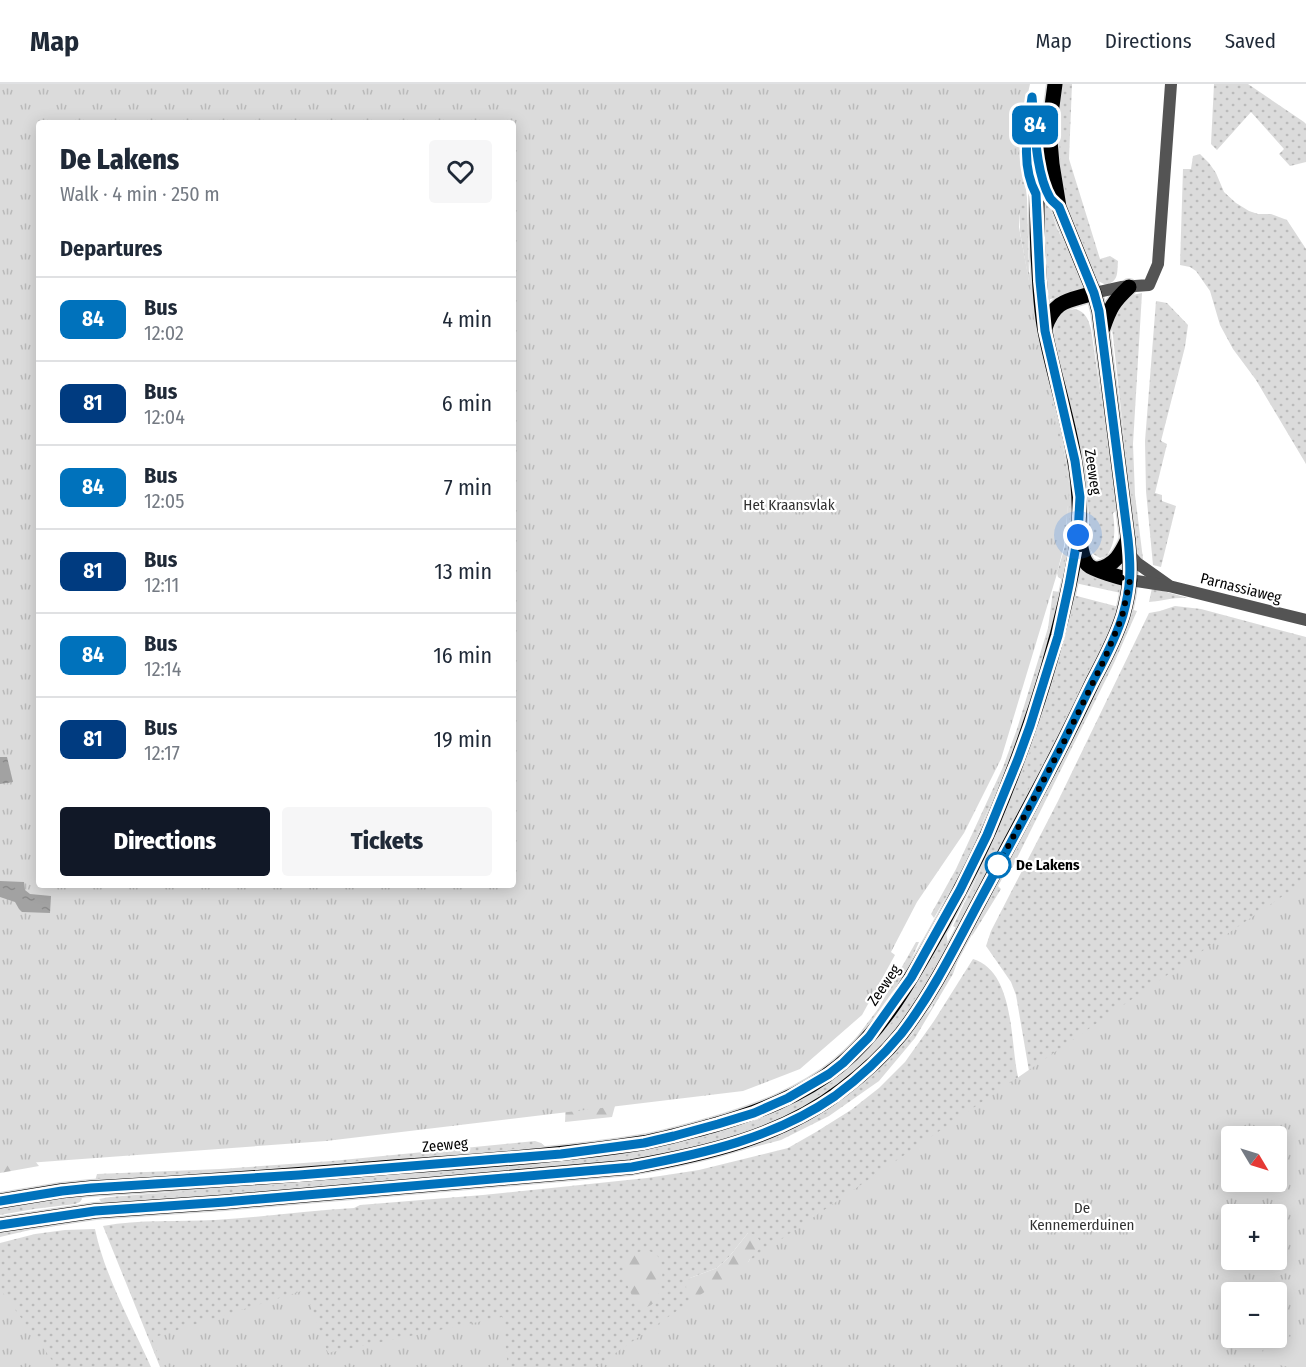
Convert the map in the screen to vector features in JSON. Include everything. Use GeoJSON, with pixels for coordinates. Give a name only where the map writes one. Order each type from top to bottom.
{"type":"FeatureCollection","features":[{"type":"Feature","properties":{"kind":"main road","name":"Zeeweg"},"geometry":{"type":"LineString","coordinates":[[0,1201],[91,1188],[299,1175],[561,1154],[644,1143],[754,1113],[788,1098],[829,1074],[869,1037],[911,978],[951,907],[987,835],[1030,726],[1058,636],[1069,585],[1078,535],[1080,497],[1075,461],[1045,331],[1040,281],[1036,194],[1045,84]]}},
{"type":"Feature","properties":{"kind":"main road","name":"Zeeweg"},"geometry":{"type":"LineString","coordinates":[[0,1225],[95,1211],[632,1167],[731,1145],[798,1118],[834,1096],[887,1049],[905,1028],[929,992],[1044,779],[1105,658],[1122,617],[1130,580],[1130,555],[1102,331],[1094,293],[1059,207],[1053,174],[1050,129],[1055,84]]}},
{"type":"Feature","properties":{"kind":"main road"},"geometry":{"type":"LineString","coordinates":[[1102,331],[1110,309],[1125,287]]}},
{"type":"Feature","properties":{"kind":"main road"},"geometry":{"type":"LineString","coordinates":[[1045,331],[1051,312],[1057,306],[1094,293]]}},
{"type":"Feature","properties":{"kind":"main road"},"geometry":{"type":"LineString","coordinates":[[1078,535],[1086,562],[1090,567],[1130,580]]}},
{"type":"Feature","properties":{"kind":"main road"},"geometry":{"type":"LineString","coordinates":[[1098,569],[1109,565],[1120,556],[1128,539]]}},
{"type":"Feature","properties":{"kind":"main road"},"geometry":{"type":"LineString","coordinates":[[951,907],[952,929],[956,945]]}},
{"type":"Feature","properties":{"kind":"street"},"geometry":{"type":"LineString","coordinates":[[1094,293],[1149,285],[1158,264],[1171,84]]}},
{"type":"Feature","properties":{"kind":"street","name":"Parnassiaweg"},"geometry":{"type":"LineString","coordinates":[[1130,555],[1137,563],[1169,586]]}},
{"type":"Feature","properties":{"kind":"street","name":"Parnassiaweg"},"geometry":{"type":"LineString","coordinates":[[1130,580],[1169,586],[1306,620]]}},
{"type":"Feature","properties":{"kind":"green space","name":"Het Kraansvlak"},"geometry":{"type":"Polygon","coordinates":[[[0,84],[1030,84],[1019,227],[1069,495],[1064,546],[1001,759],[964,833],[917,902],[891,952],[895,955],[862,1015],[800,1069],[743,1091],[326,1141],[0,1165],[0,84]]]}},
{"type":"Feature","properties":{"kind":"green space"},"geometry":{"type":"Polygon","coordinates":[[[1059,84],[1072,84],[1069,159],[1100,259],[1110,256],[1118,261],[1115,279],[1106,285],[1098,281],[1091,271],[1061,198],[1053,151],[1059,84]]]}},
{"type":"Feature","properties":{"kind":"green space"},"geometry":{"type":"Polygon","coordinates":[[[1214,84],[1248,84],[1304,122],[1306,124],[1306,162],[1290,166],[1279,154],[1284,149],[1251,112],[1217,150],[1211,144],[1214,84]]]}},
{"type":"Feature","properties":{"kind":"green space"},"geometry":{"type":"Polygon","coordinates":[[[1200,154],[1216,173],[1224,192],[1236,203],[1258,214],[1271,214],[1287,220],[1306,249],[1306,464],[1256,380],[1233,349],[1220,325],[1210,291],[1196,271],[1180,265],[1183,169],[1191,169],[1193,156],[1200,154]]]}},
{"type":"Feature","properties":{"kind":"green space"},"geometry":{"type":"Polygon","coordinates":[[[1022,156],[1027,198],[1029,272],[1037,301],[1071,502],[1070,539],[1063,580],[1058,577],[1057,573],[1065,546],[1068,499],[1020,232],[1022,156]]]}},
{"type":"Feature","properties":{"kind":"green space"},"geometry":{"type":"Polygon","coordinates":[[[1042,185],[1057,228],[1088,291],[1046,300],[1042,185]]]}},
{"type":"Feature","properties":{"kind":"green space"},"geometry":{"type":"Polygon","coordinates":[[[1142,293],[1133,444],[1135,495],[1143,559],[1139,559],[1136,549],[1111,318],[1127,296],[1142,293]]]}},
{"type":"Feature","properties":{"kind":"green space"},"geometry":{"type":"Polygon","coordinates":[[[1156,301],[1167,303],[1188,325],[1185,347],[1161,441],[1167,444],[1155,493],[1162,495],[1162,501],[1176,506],[1161,567],[1153,565],[1146,491],[1145,441],[1156,301]]]}},
{"type":"Feature","properties":{"kind":"green space"},"geometry":{"type":"Polygon","coordinates":[[[1075,309],[1086,316],[1091,329],[1116,511],[1113,513],[1112,546],[1107,556],[1100,558],[1093,554],[1089,547],[1089,515],[1083,458],[1055,351],[1057,350],[1054,333],[1055,321],[1065,310],[1075,309]]]}},
{"type":"Feature","properties":{"kind":"green space"},"geometry":{"type":"Polygon","coordinates":[[[1078,569],[1122,581],[1121,593],[1075,583],[1078,569]]]}},
{"type":"Feature","properties":{"kind":"green space"},"geometry":{"type":"Polygon","coordinates":[[[1152,588],[1188,598],[1149,602],[1152,588]]]}},
{"type":"Feature","properties":{"kind":"green space"},"geometry":{"type":"Polygon","coordinates":[[[1053,591],[1060,592],[1047,647],[1022,730],[964,866],[934,918],[931,914],[956,869],[1003,767],[1017,729],[1048,628],[1053,591]]]}},
{"type":"Feature","properties":{"kind":"green space"},"geometry":{"type":"Polygon","coordinates":[[[1073,595],[1119,607],[1085,686],[958,929],[953,926],[981,869],[1073,595]]]}},
{"type":"Feature","properties":{"kind":"green space"},"geometry":{"type":"Polygon","coordinates":[[[1175,606],[1201,609],[1306,637],[1306,1333],[1287,1308],[1287,1282],[1222,1282],[1029,1071],[1016,995],[1011,982],[986,946],[991,931],[1058,801],[1149,613],[1175,606]]]}},
{"type":"Feature","properties":{"kind":"green space"},"geometry":{"type":"Polygon","coordinates":[[[1130,609],[1137,611],[1114,663],[1012,868],[1008,868],[998,886],[1001,889],[972,936],[973,928],[1011,860],[1020,835],[1130,609]]]}},
{"type":"Feature","properties":{"kind":"green space","name":"De Kennemerduinen"},"geometry":{"type":"Polygon","coordinates":[[[1306,880],[1306,1367],[595,1367],[1306,880]]]}},
{"type":"Feature","properties":{"kind":"green space"},"geometry":{"type":"Polygon","coordinates":[[[946,931],[948,944],[935,969],[896,1030],[876,1052],[837,1088],[815,1103],[764,1126],[692,1148],[574,1167],[225,1198],[102,1203],[99,1199],[248,1186],[658,1143],[839,1073],[946,931]]]}},
{"type":"Feature","properties":{"kind":"green space"},"geometry":{"type":"Polygon","coordinates":[[[916,942],[919,942],[898,990],[876,1021],[850,1046],[878,1009],[916,942]]]}},
{"type":"Feature","properties":{"kind":"green space"},"geometry":{"type":"Polygon","coordinates":[[[959,957],[953,974],[915,1038],[879,1081],[829,1116],[781,1140],[692,1160],[841,1099],[864,1082],[888,1062],[912,1035],[931,1009],[959,957]]]}},
{"type":"Feature","properties":{"kind":"green space"},"geometry":{"type":"Polygon","coordinates":[[[973,959],[987,966],[997,978],[1004,993],[1018,1077],[1047,1160],[766,1367],[160,1367],[103,1226],[215,1220],[354,1208],[360,1205],[483,1195],[647,1178],[699,1170],[788,1148],[851,1110],[879,1088],[905,1062],[973,959]],[[748,1233],[717,1268],[690,1278],[743,1271],[750,1259],[748,1233]]]}},
{"type":"Feature","properties":{"kind":"green space"},"geometry":{"type":"Polygon","coordinates":[[[615,1101],[612,1117],[565,1122],[566,1103],[615,1101]]]}},
{"type":"Feature","properties":{"kind":"green space"},"geometry":{"type":"Polygon","coordinates":[[[535,1141],[546,1147],[546,1150],[95,1181],[97,1174],[220,1169],[332,1161],[535,1141]]]}},
{"type":"Feature","properties":{"kind":"green space"},"geometry":{"type":"Polygon","coordinates":[[[35,1161],[39,1166],[0,1173],[0,1163],[35,1161]]]}},
{"type":"Feature","properties":{"kind":"green space"},"geometry":{"type":"Polygon","coordinates":[[[80,1196],[82,1199],[75,1204],[0,1215],[0,1204],[80,1196]]]}},
{"type":"Feature","properties":{"kind":"green space"},"geometry":{"type":"Polygon","coordinates":[[[74,1220],[87,1221],[0,1237],[0,1229],[74,1220]]]}},
{"type":"Feature","properties":{"kind":"green space"},"geometry":{"type":"Polygon","coordinates":[[[95,1229],[112,1282],[151,1367],[0,1367],[0,1243],[35,1234],[95,1229]]]}},
{"type":"Feature","properties":{"kind":"green space"},"geometry":{"type":"Polygon","coordinates":[[[748,1233],[758,1237],[761,1247],[743,1271],[697,1303],[686,1288],[687,1282],[690,1278],[717,1268],[748,1233]]]}},
{"type":"Feature","properties":{"kind":"green space"},"geometry":{"type":"Polygon","coordinates":[[[647,1250],[659,1258],[662,1277],[656,1300],[646,1307],[637,1303],[633,1297],[626,1283],[624,1264],[630,1256],[647,1250]]]}},
{"type":"Feature","properties":{"kind":"green space"},"geometry":{"type":"Polygon","coordinates":[[[0,1289],[57,1367],[0,1367],[0,1289]]]}},
{"type":"Feature","properties":{"kind":"green space"},"geometry":{"type":"Polygon","coordinates":[[[305,1290],[328,1353],[502,1317],[508,1367],[162,1367],[152,1338],[305,1290]]]}},
{"type":"Feature","properties":{"kind":"green space"},"geometry":{"type":"Polygon","coordinates":[[[1287,1336],[1306,1340],[1306,1367],[1289,1367],[1261,1361],[1264,1348],[1287,1348],[1287,1336]]]}},
{"type":"Feature","properties":{"kind":"water"},"geometry":{"type":"Polygon","coordinates":[[[0,757],[7,757],[13,782],[0,784],[0,757]]]}},
{"type":"Feature","properties":{"kind":"water"},"geometry":{"type":"Polygon","coordinates":[[[0,881],[24,882],[25,890],[30,894],[51,896],[50,913],[22,912],[15,902],[0,897],[0,881]]]}},
{"type":"Feature","properties":{"kind":"bus line","name":"84"},"geometry":{"type":"LineString","coordinates":[[0,1201],[91,1188],[405,1167],[561,1154],[644,1143],[754,1113],[788,1098],[829,1074],[869,1037],[911,978],[930,946],[987,835],[1030,726],[1058,636],[1076,552],[1080,497],[1075,461],[1045,331],[1036,194],[1030,184],[1026,150],[1032,97],[1038,158],[1044,184],[1050,199],[1059,207],[1083,263],[1099,311],[1131,563],[1130,580],[1127,600],[1116,633],[1062,746],[941,971],[917,1011],[893,1044],[834,1096],[789,1123],[731,1145],[659,1162],[632,1167],[95,1211],[0,1225]]}},
{"type":"Feature","properties":{"kind":"place","name":"De Lakens"},"geometry":{"type":"Point","coordinates":[998,865]}},
{"type":"Feature","properties":{"kind":"route"},"geometry":{"type":"LineString","coordinates":[[998,865],[1071,728],[1116,633],[1127,600],[1130,580],[1090,567],[1085,560],[1078,535]]}}]}
